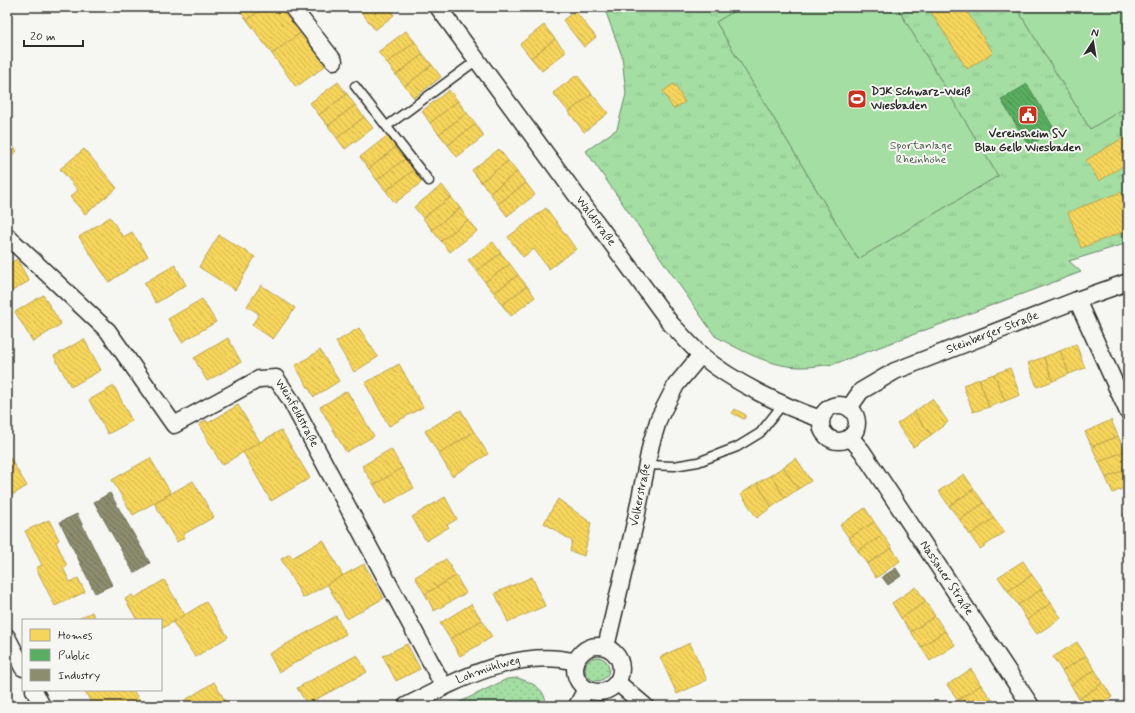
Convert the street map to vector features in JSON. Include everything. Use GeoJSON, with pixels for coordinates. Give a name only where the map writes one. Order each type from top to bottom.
{"type":"FeatureCollection","features":[{"type":"Feature","properties":{"kind":"street"},"geometry":{"type":"LineString","coordinates":[[292,7],[334,61]]}},
{"type":"Feature","properties":{"kind":"street","name":"Waldstraße"},"geometry":{"type":"LineString","coordinates":[[438,7],[671,324],[701,355],[718,368],[782,404]]}},
{"type":"Feature","properties":{"kind":"street","name":"Weinfeldstraße"},"geometry":{"type":"LineString","coordinates":[[7,236],[108,331],[174,424],[259,378],[276,378],[290,399],[444,687]]}},
{"type":"Feature","properties":{"kind":"street","name":"Steinberger Straße"},"geometry":{"type":"LineString","coordinates":[[849,408],[861,391],[895,371],[1077,300],[1128,282]]}},
{"type":"Feature","properties":{"kind":"street"},"geometry":{"type":"LineString","coordinates":[[1077,300],[1128,412]]}},
{"type":"Feature","properties":{"kind":"street","name":"Volkerstraße"},"geometry":{"type":"LineString","coordinates":[[606,647],[659,418],[676,385],[701,355]]}},
{"type":"Feature","properties":{"kind":"street"},"geometry":{"type":"LineString","coordinates":[[782,404],[821,419]]}},
{"type":"Feature","properties":{"kind":"street"},"geometry":{"type":"LineString","coordinates":[[841,404],[849,408],[856,416],[857,422],[854,433],[850,437],[840,440],[829,438],[822,430],[821,419],[825,411],[832,406],[841,404]]}},
{"type":"Feature","properties":{"kind":"street","name":"Nassauer Straße"},"geometry":{"type":"LineString","coordinates":[[850,437],[862,451],[1031,706]]}},
{"type":"Feature","properties":{"kind":"street"},"geometry":{"type":"LineString","coordinates":[[7,637],[22,666]]}},
{"type":"Feature","properties":{"kind":"street"},"geometry":{"type":"LineString","coordinates":[[592,646],[606,647],[613,651],[621,662],[621,676],[618,683],[613,688],[600,692],[586,689],[581,685],[576,674],[576,662],[585,650],[592,646]]}},
{"type":"Feature","properties":{"kind":"street","name":"Lohmühlweg"},"geometry":{"type":"LineString","coordinates":[[406,706],[444,687],[494,667],[542,657],[560,658],[576,662]]}},
{"type":"Feature","properties":{"kind":"street"},"geometry":{"type":"LineString","coordinates":[[618,683],[645,706]]}},
{"type":"Feature","properties":{"kind":"street"},"geometry":{"type":"LineString","coordinates":[[576,706],[586,689]]}},
{"type":"Feature","properties":{"kind":"street"},"geometry":{"type":"LineString","coordinates":[[34,691],[42,706]]}},
{"type":"Feature","properties":{"kind":"lane"},"geometry":{"type":"LineString","coordinates":[[387,126],[477,60]]}},
{"type":"Feature","properties":{"kind":"lane"},"geometry":{"type":"LineString","coordinates":[[355,86],[429,181]]}},
{"type":"Feature","properties":{"kind":"lane"},"geometry":{"type":"LineString","coordinates":[[647,465],[674,466],[698,462],[737,447],[760,432],[782,404]]}},
{"type":"Feature","properties":{"kind":"green space","name":"Sportanlage Rheinhöhe"},"geometry":{"type":"Polygon","coordinates":[[[604,7],[1128,7],[1128,243],[1069,261],[1081,272],[834,364],[792,367],[758,358],[715,336],[586,151],[617,129],[626,94],[622,56],[604,7]]]}},
{"type":"Feature","properties":{"kind":"green space","name":"DJK Schwarz-Weiß Wiesbaden"},"geometry":{"type":"Polygon","coordinates":[[[741,7],[897,7],[998,176],[858,259],[716,22],[741,7]]]}},
{"type":"Feature","properties":{"kind":"green space"},"geometry":{"type":"Polygon","coordinates":[[[1016,7],[1128,7],[1128,106],[1090,129],[1016,7]]]}},
{"type":"Feature","properties":{"kind":"green space"},"geometry":{"type":"Polygon","coordinates":[[[597,657],[606,660],[609,669],[606,678],[597,681],[588,678],[585,669],[588,660],[597,657]]]}},
{"type":"Feature","properties":{"kind":"green space"},"geometry":{"type":"Polygon","coordinates":[[[518,678],[533,684],[541,690],[547,706],[452,706],[507,679],[518,678]]]}},
{"type":"Feature","properties":{"kind":"building: Homes"},"geometry":{"type":"Polygon","coordinates":[[[237,7],[265,7],[247,20],[237,7]]]}},
{"type":"Feature","properties":{"kind":"building: Homes"},"geometry":{"type":"Polygon","coordinates":[[[265,7],[285,7],[303,31],[272,54],[247,20],[265,7]]]}},
{"type":"Feature","properties":{"kind":"building: Homes"},"geometry":{"type":"Polygon","coordinates":[[[363,7],[389,7],[394,15],[375,30],[360,10],[363,7]]]}},
{"type":"Feature","properties":{"kind":"building: Homes"},"geometry":{"type":"Polygon","coordinates":[[[928,7],[964,7],[993,53],[967,69],[928,7]]]}},
{"type":"Feature","properties":{"kind":"building: Homes"},"geometry":{"type":"Polygon","coordinates":[[[575,11],[596,37],[584,47],[563,20],[575,11]]]}},
{"type":"Feature","properties":{"kind":"building: Homes"},"geometry":{"type":"Polygon","coordinates":[[[544,25],[555,39],[531,58],[520,44],[544,25]]]}},
{"type":"Feature","properties":{"kind":"building: Homes"},"geometry":{"type":"Polygon","coordinates":[[[303,31],[328,64],[296,87],[272,54],[303,31]]]}},
{"type":"Feature","properties":{"kind":"building: Homes"},"geometry":{"type":"Polygon","coordinates":[[[406,31],[415,42],[387,63],[378,52],[406,31]]]}},
{"type":"Feature","properties":{"kind":"building: Homes"},"geometry":{"type":"Polygon","coordinates":[[[555,39],[566,52],[542,71],[531,58],[555,39]]]}},
{"type":"Feature","properties":{"kind":"building: Homes"},"geometry":{"type":"Polygon","coordinates":[[[415,42],[423,54],[396,75],[387,63],[415,42]]]}},
{"type":"Feature","properties":{"kind":"building: Homes"},"geometry":{"type":"Polygon","coordinates":[[[423,54],[432,65],[405,86],[396,75],[423,54]]]}},
{"type":"Feature","properties":{"kind":"building: Homes"},"geometry":{"type":"Polygon","coordinates":[[[432,65],[441,77],[414,98],[405,86],[432,65]]]}},
{"type":"Feature","properties":{"kind":"building: Homes"},"geometry":{"type":"Polygon","coordinates":[[[577,75],[592,94],[569,112],[553,93],[577,75]]]}},
{"type":"Feature","properties":{"kind":"building: Homes"},"geometry":{"type":"Polygon","coordinates":[[[338,82],[347,94],[319,115],[310,103],[338,82]]]}},
{"type":"Feature","properties":{"kind":"building: Homes"},"geometry":{"type":"Polygon","coordinates":[[[674,84],[685,102],[673,109],[663,91],[674,84]]]}},
{"type":"Feature","properties":{"kind":"building: Homes"},"geometry":{"type":"Polygon","coordinates":[[[449,90],[458,101],[430,123],[422,111],[449,90]]]}},
{"type":"Feature","properties":{"kind":"building: Homes"},"geometry":{"type":"Polygon","coordinates":[[[347,94],[355,105],[328,126],[319,115],[347,94]]]}},
{"type":"Feature","properties":{"kind":"building: Homes"},"geometry":{"type":"Polygon","coordinates":[[[592,94],[608,113],[584,132],[569,112],[592,94]]]}},
{"type":"Feature","properties":{"kind":"building: Homes"},"geometry":{"type":"Polygon","coordinates":[[[458,101],[467,113],[439,134],[430,123],[458,101]]]}},
{"type":"Feature","properties":{"kind":"building: Homes"},"geometry":{"type":"Polygon","coordinates":[[[355,105],[364,117],[337,138],[328,126],[355,105]]]}},
{"type":"Feature","properties":{"kind":"building: Homes"},"geometry":{"type":"Polygon","coordinates":[[[467,113],[476,124],[448,145],[439,134],[467,113]]]}},
{"type":"Feature","properties":{"kind":"building: Homes"},"geometry":{"type":"Polygon","coordinates":[[[364,117],[373,128],[345,149],[337,138],[364,117]]]}},
{"type":"Feature","properties":{"kind":"building: Homes"},"geometry":{"type":"Polygon","coordinates":[[[476,124],[484,136],[457,157],[448,145],[476,124]]]}},
{"type":"Feature","properties":{"kind":"building: Homes"},"geometry":{"type":"Polygon","coordinates":[[[1128,135],[1128,163],[1099,181],[1086,160],[1128,135]]]}},
{"type":"Feature","properties":{"kind":"building: Homes"},"geometry":{"type":"Polygon","coordinates":[[[387,136],[396,147],[369,169],[360,157],[387,136]]]}},
{"type":"Feature","properties":{"kind":"building: Homes"},"geometry":{"type":"Polygon","coordinates":[[[7,141],[17,151],[7,160],[7,141]]]}},
{"type":"Feature","properties":{"kind":"building: Homes"},"geometry":{"type":"Polygon","coordinates":[[[396,147],[405,159],[377,180],[369,169],[396,147]]]}},
{"type":"Feature","properties":{"kind":"building: Homes"},"geometry":{"type":"Polygon","coordinates":[[[84,149],[117,188],[85,214],[70,197],[78,190],[60,169],[84,149]]]}},
{"type":"Feature","properties":{"kind":"building: Homes"},"geometry":{"type":"Polygon","coordinates":[[[499,149],[508,161],[481,182],[472,170],[499,149]]]}},
{"type":"Feature","properties":{"kind":"building: Homes"},"geometry":{"type":"Polygon","coordinates":[[[405,159],[414,170],[386,191],[377,180],[405,159]]]}},
{"type":"Feature","properties":{"kind":"building: Homes"},"geometry":{"type":"Polygon","coordinates":[[[508,161],[517,172],[490,193],[481,182],[508,161]]]}},
{"type":"Feature","properties":{"kind":"building: Homes"},"geometry":{"type":"Polygon","coordinates":[[[414,170],[422,182],[395,203],[386,191],[414,170]]]}},
{"type":"Feature","properties":{"kind":"building: Homes"},"geometry":{"type":"Polygon","coordinates":[[[517,172],[526,183],[498,204],[490,193],[517,172]]]}},
{"type":"Feature","properties":{"kind":"building: Homes"},"geometry":{"type":"Polygon","coordinates":[[[526,183],[535,195],[507,216],[498,204],[526,183]]]}},
{"type":"Feature","properties":{"kind":"building: Homes"},"geometry":{"type":"Polygon","coordinates":[[[442,185],[451,197],[423,218],[414,207],[442,185]]]}},
{"type":"Feature","properties":{"kind":"building: Homes"},"geometry":{"type":"Polygon","coordinates":[[[1121,192],[1128,211],[1128,230],[1081,248],[1068,212],[1121,192]]]}},
{"type":"Feature","properties":{"kind":"building: Homes"},"geometry":{"type":"Polygon","coordinates":[[[451,197],[460,208],[432,230],[423,218],[451,197]]]}},
{"type":"Feature","properties":{"kind":"building: Homes"},"geometry":{"type":"Polygon","coordinates":[[[460,208],[468,220],[441,241],[432,230],[460,208]]]}},
{"type":"Feature","properties":{"kind":"building: Homes"},"geometry":{"type":"Polygon","coordinates":[[[546,208],[576,249],[549,269],[534,249],[523,257],[508,237],[546,208]]]}},
{"type":"Feature","properties":{"kind":"building: Homes"},"geometry":{"type":"Polygon","coordinates":[[[110,217],[123,237],[132,232],[148,256],[109,282],[79,237],[110,217]]]}},
{"type":"Feature","properties":{"kind":"building: Homes"},"geometry":{"type":"Polygon","coordinates":[[[468,220],[477,231],[450,252],[441,241],[468,220]]]}},
{"type":"Feature","properties":{"kind":"building: Homes"},"geometry":{"type":"Polygon","coordinates":[[[219,235],[255,257],[235,290],[199,267],[219,235]]]}},
{"type":"Feature","properties":{"kind":"building: Homes"},"geometry":{"type":"Polygon","coordinates":[[[493,242],[501,253],[477,271],[468,260],[493,242]]]}},
{"type":"Feature","properties":{"kind":"building: Homes"},"geometry":{"type":"Polygon","coordinates":[[[501,253],[510,264],[485,282],[477,271],[501,253]]]}},
{"type":"Feature","properties":{"kind":"building: Homes"},"geometry":{"type":"Polygon","coordinates":[[[17,259],[29,281],[7,294],[7,265],[17,259]]]}},
{"type":"Feature","properties":{"kind":"building: Homes"},"geometry":{"type":"Polygon","coordinates":[[[510,264],[518,275],[494,293],[485,282],[510,264]]]}},
{"type":"Feature","properties":{"kind":"building: Homes"},"geometry":{"type":"Polygon","coordinates":[[[175,265],[186,285],[156,303],[144,283],[175,265]]]}},
{"type":"Feature","properties":{"kind":"building: Homes"},"geometry":{"type":"Polygon","coordinates":[[[518,275],[527,286],[502,305],[494,293],[518,275]]]}},
{"type":"Feature","properties":{"kind":"building: Homes"},"geometry":{"type":"Polygon","coordinates":[[[261,285],[295,308],[273,339],[252,325],[259,314],[247,306],[261,285]]]}},
{"type":"Feature","properties":{"kind":"building: Homes"},"geometry":{"type":"Polygon","coordinates":[[[527,286],[535,297],[511,316],[502,305],[527,286]]]}},
{"type":"Feature","properties":{"kind":"building: Homes"},"geometry":{"type":"Polygon","coordinates":[[[43,295],[61,324],[33,342],[15,312],[43,295]]]}},
{"type":"Feature","properties":{"kind":"building: Homes"},"geometry":{"type":"Polygon","coordinates":[[[202,299],[216,322],[182,342],[168,319],[202,299]]]}},
{"type":"Feature","properties":{"kind":"building: Homes"},"geometry":{"type":"Polygon","coordinates":[[[359,328],[378,357],[354,372],[336,342],[359,328]]]}},
{"type":"Feature","properties":{"kind":"building: Homes"},"geometry":{"type":"Polygon","coordinates":[[[228,338],[241,362],[207,381],[194,358],[228,338]]]}},
{"type":"Feature","properties":{"kind":"building: Homes"},"geometry":{"type":"Polygon","coordinates":[[[84,339],[101,370],[71,387],[54,356],[84,339]]]}},
{"type":"Feature","properties":{"kind":"building: Homes"},"geometry":{"type":"Polygon","coordinates":[[[1076,344],[1085,368],[1069,374],[1060,351],[1076,344]]]}},
{"type":"Feature","properties":{"kind":"building: Homes"},"geometry":{"type":"Polygon","coordinates":[[[320,350],[339,381],[314,397],[295,366],[320,350]]]}},
{"type":"Feature","properties":{"kind":"building: Homes"},"geometry":{"type":"Polygon","coordinates":[[[1060,351],[1069,374],[1053,381],[1044,357],[1060,351]]]}},
{"type":"Feature","properties":{"kind":"building: Homes"},"geometry":{"type":"Polygon","coordinates":[[[1044,357],[1053,381],[1037,387],[1028,363],[1044,357]]]}},
{"type":"Feature","properties":{"kind":"building: Homes"},"geometry":{"type":"Polygon","coordinates":[[[399,364],[423,407],[389,426],[365,383],[399,364]]]}},
{"type":"Feature","properties":{"kind":"building: Homes"},"geometry":{"type":"Polygon","coordinates":[[[1010,368],[1020,395],[1005,401],[994,374],[1010,368]]]}},
{"type":"Feature","properties":{"kind":"building: Homes"},"geometry":{"type":"Polygon","coordinates":[[[994,374],[1005,401],[989,407],[979,379],[994,374]]]}},
{"type":"Feature","properties":{"kind":"building: Homes"},"geometry":{"type":"Polygon","coordinates":[[[979,379],[989,407],[973,412],[963,385],[979,379]]]}},
{"type":"Feature","properties":{"kind":"building: Homes"},"geometry":{"type":"Polygon","coordinates":[[[114,386],[132,421],[108,434],[89,400],[114,386]]]}},
{"type":"Feature","properties":{"kind":"building: Homes"},"geometry":{"type":"Polygon","coordinates":[[[347,391],[374,436],[346,452],[320,407],[347,391]]]}},
{"type":"Feature","properties":{"kind":"building: Homes"},"geometry":{"type":"Polygon","coordinates":[[[932,399],[948,422],[931,435],[914,412],[932,399]]]}},
{"type":"Feature","properties":{"kind":"building: Homes"},"geometry":{"type":"Polygon","coordinates":[[[238,405],[260,442],[222,465],[199,425],[206,420],[208,423],[238,405]]]}},
{"type":"Feature","properties":{"kind":"building: Homes"},"geometry":{"type":"Polygon","coordinates":[[[735,409],[746,415],[744,419],[732,413],[735,409]]]}},
{"type":"Feature","properties":{"kind":"building: Homes"},"geometry":{"type":"Polygon","coordinates":[[[461,410],[474,432],[439,454],[425,431],[461,410]]]}},
{"type":"Feature","properties":{"kind":"building: Homes"},"geometry":{"type":"Polygon","coordinates":[[[914,412],[931,435],[913,447],[897,424],[914,412]]]}},
{"type":"Feature","properties":{"kind":"building: Homes"},"geometry":{"type":"Polygon","coordinates":[[[1111,420],[1118,436],[1092,447],[1085,432],[1111,420]]]}},
{"type":"Feature","properties":{"kind":"building: Homes"},"geometry":{"type":"Polygon","coordinates":[[[281,430],[310,478],[271,501],[243,452],[281,430]]]}},
{"type":"Feature","properties":{"kind":"building: Homes"},"geometry":{"type":"Polygon","coordinates":[[[474,432],[488,454],[452,476],[439,454],[474,432]]]}},
{"type":"Feature","properties":{"kind":"building: Homes"},"geometry":{"type":"Polygon","coordinates":[[[1118,436],[1125,451],[1099,462],[1092,447],[1118,436]]]}},
{"type":"Feature","properties":{"kind":"building: Homes"},"geometry":{"type":"Polygon","coordinates":[[[391,449],[402,468],[374,485],[362,466],[391,449]]]}},
{"type":"Feature","properties":{"kind":"building: Homes"},"geometry":{"type":"Polygon","coordinates":[[[1125,451],[1128,458],[1128,468],[1106,478],[1099,462],[1125,451]]]}},
{"type":"Feature","properties":{"kind":"building: Homes"},"geometry":{"type":"Polygon","coordinates":[[[7,453],[27,486],[7,498],[7,453]]]}},
{"type":"Feature","properties":{"kind":"building: Homes"},"geometry":{"type":"Polygon","coordinates":[[[150,458],[171,493],[133,515],[112,480],[150,458]]]}},
{"type":"Feature","properties":{"kind":"building: Homes"},"geometry":{"type":"Polygon","coordinates":[[[796,458],[811,481],[798,489],[783,467],[796,458]]]}},
{"type":"Feature","properties":{"kind":"building: Homes"},"geometry":{"type":"Polygon","coordinates":[[[783,467],[798,489],[785,498],[771,475],[783,467]]]}},
{"type":"Feature","properties":{"kind":"building: Homes"},"geometry":{"type":"Polygon","coordinates":[[[402,468],[414,488],[385,504],[374,485],[402,468]]]}},
{"type":"Feature","properties":{"kind":"building: Homes"},"geometry":{"type":"Polygon","coordinates":[[[1128,468],[1128,486],[1113,493],[1106,478],[1128,468]]]}},
{"type":"Feature","properties":{"kind":"building: Homes"},"geometry":{"type":"Polygon","coordinates":[[[964,474],[974,489],[949,506],[939,491],[964,474]]]}},
{"type":"Feature","properties":{"kind":"building: Homes"},"geometry":{"type":"Polygon","coordinates":[[[771,475],[785,498],[772,507],[757,483],[771,475]]]}},
{"type":"Feature","properties":{"kind":"building: Homes"},"geometry":{"type":"Polygon","coordinates":[[[193,481],[214,517],[184,534],[185,537],[177,542],[154,503],[193,481]]]}},
{"type":"Feature","properties":{"kind":"building: Homes"},"geometry":{"type":"Polygon","coordinates":[[[757,483],[772,507],[757,518],[741,494],[757,483]]]}},
{"type":"Feature","properties":{"kind":"building: Homes"},"geometry":{"type":"Polygon","coordinates":[[[974,489],[984,503],[960,520],[949,506],[974,489]]]}},
{"type":"Feature","properties":{"kind":"building: Homes"},"geometry":{"type":"Polygon","coordinates":[[[445,497],[457,519],[447,525],[449,527],[426,541],[412,517],[445,497]]]}},
{"type":"Feature","properties":{"kind":"building: Homes"},"geometry":{"type":"Polygon","coordinates":[[[558,499],[591,523],[584,556],[570,551],[572,541],[544,523],[558,499]]]}},
{"type":"Feature","properties":{"kind":"building: Homes"},"geometry":{"type":"Polygon","coordinates":[[[984,503],[994,518],[970,535],[960,520],[984,503]]]}},
{"type":"Feature","properties":{"kind":"building: Homes"},"geometry":{"type":"Polygon","coordinates":[[[865,508],[874,522],[849,538],[840,525],[865,508]]]}},
{"type":"Feature","properties":{"kind":"building: Homes"},"geometry":{"type":"Polygon","coordinates":[[[1128,512],[1128,524],[1123,514],[1128,512]]]}},
{"type":"Feature","properties":{"kind":"building: Homes"},"geometry":{"type":"Polygon","coordinates":[[[994,518],[1005,532],[980,549],[970,535],[994,518]]]}},
{"type":"Feature","properties":{"kind":"building: Homes"},"geometry":{"type":"Polygon","coordinates":[[[49,520],[59,540],[56,542],[67,566],[63,568],[70,582],[78,578],[85,592],[55,606],[36,568],[42,565],[25,531],[49,520]]]}},
{"type":"Feature","properties":{"kind":"building: Homes"},"geometry":{"type":"Polygon","coordinates":[[[874,522],[883,535],[858,551],[849,538],[874,522]]]}},
{"type":"Feature","properties":{"kind":"building: Homes"},"geometry":{"type":"Polygon","coordinates":[[[883,535],[892,548],[867,564],[858,551],[883,535]]]}},
{"type":"Feature","properties":{"kind":"building: Homes"},"geometry":{"type":"Polygon","coordinates":[[[323,540],[343,576],[303,598],[281,559],[290,554],[292,558],[323,540]]]}},
{"type":"Feature","properties":{"kind":"building: Homes"},"geometry":{"type":"Polygon","coordinates":[[[892,548],[900,561],[876,578],[867,564],[892,548]]]}},
{"type":"Feature","properties":{"kind":"building: Homes"},"geometry":{"type":"Polygon","coordinates":[[[446,559],[456,576],[425,594],[415,577],[446,559]]]}},
{"type":"Feature","properties":{"kind":"building: Homes"},"geometry":{"type":"Polygon","coordinates":[[[1023,561],[1032,575],[1008,591],[998,577],[1023,561]]]}},
{"type":"Feature","properties":{"kind":"building: Homes"},"geometry":{"type":"Polygon","coordinates":[[[364,564],[384,598],[347,619],[327,584],[364,564]]]}},
{"type":"Feature","properties":{"kind":"building: Homes"},"geometry":{"type":"Polygon","coordinates":[[[1032,575],[1042,589],[1018,605],[1008,591],[1032,575]]]}},
{"type":"Feature","properties":{"kind":"building: Homes"},"geometry":{"type":"Polygon","coordinates":[[[456,576],[466,593],[434,611],[425,594],[456,576]]]}},
{"type":"Feature","properties":{"kind":"building: Homes"},"geometry":{"type":"Polygon","coordinates":[[[532,577],[545,606],[508,622],[495,593],[532,577]]]}},
{"type":"Feature","properties":{"kind":"building: Homes"},"geometry":{"type":"Polygon","coordinates":[[[164,580],[185,615],[162,628],[162,619],[136,619],[125,599],[132,595],[134,598],[164,580]]]}},
{"type":"Feature","properties":{"kind":"building: Homes"},"geometry":{"type":"Polygon","coordinates":[[[916,587],[926,602],[901,618],[892,603],[916,587]]]}},
{"type":"Feature","properties":{"kind":"building: Homes"},"geometry":{"type":"Polygon","coordinates":[[[1042,589],[1051,603],[1027,620],[1018,605],[1042,589]]]}},
{"type":"Feature","properties":{"kind":"building: Homes"},"geometry":{"type":"Polygon","coordinates":[[[206,602],[228,637],[195,657],[173,622],[206,602]]]}},
{"type":"Feature","properties":{"kind":"building: Homes"},"geometry":{"type":"Polygon","coordinates":[[[926,602],[935,616],[911,632],[901,618],[926,602]]]}},
{"type":"Feature","properties":{"kind":"building: Homes"},"geometry":{"type":"Polygon","coordinates":[[[1051,603],[1061,618],[1037,634],[1027,620],[1051,603]]]}},
{"type":"Feature","properties":{"kind":"building: Homes"},"geometry":{"type":"Polygon","coordinates":[[[471,604],[482,620],[450,639],[440,623],[471,604]]]}},
{"type":"Feature","properties":{"kind":"building: Homes"},"geometry":{"type":"Polygon","coordinates":[[[92,612],[96,619],[78,619],[92,612]]]}},
{"type":"Feature","properties":{"kind":"building: Homes"},"geometry":{"type":"Polygon","coordinates":[[[336,616],[346,634],[279,672],[269,654],[336,616]]]}},
{"type":"Feature","properties":{"kind":"building: Homes"},"geometry":{"type":"Polygon","coordinates":[[[935,616],[945,631],[921,647],[911,632],[935,616]]]}},
{"type":"Feature","properties":{"kind":"building: Homes"},"geometry":{"type":"Polygon","coordinates":[[[482,620],[492,637],[460,656],[450,639],[482,620]]]}},
{"type":"Feature","properties":{"kind":"building: Homes"},"geometry":{"type":"Polygon","coordinates":[[[945,631],[955,645],[930,661],[921,647],[945,631]]]}},
{"type":"Feature","properties":{"kind":"building: Homes"},"geometry":{"type":"Polygon","coordinates":[[[1077,642],[1086,656],[1062,671],[1053,657],[1077,642]]]}},
{"type":"Feature","properties":{"kind":"building: Homes"},"geometry":{"type":"Polygon","coordinates":[[[690,643],[707,680],[677,694],[660,657],[690,643]]]}},
{"type":"Feature","properties":{"kind":"building: Homes"},"geometry":{"type":"Polygon","coordinates":[[[407,644],[420,669],[396,681],[383,656],[407,644]]]}},
{"type":"Feature","properties":{"kind":"building: Homes"},"geometry":{"type":"Polygon","coordinates":[[[357,655],[367,672],[307,704],[297,688],[357,655]]]}},
{"type":"Feature","properties":{"kind":"building: Homes"},"geometry":{"type":"Polygon","coordinates":[[[1086,656],[1095,670],[1071,685],[1062,671],[1086,656]]]}},
{"type":"Feature","properties":{"kind":"building: Homes"},"geometry":{"type":"Polygon","coordinates":[[[971,669],[981,685],[958,700],[947,685],[971,669]]]}},
{"type":"Feature","properties":{"kind":"building: Homes"},"geometry":{"type":"Polygon","coordinates":[[[1095,670],[1103,683],[1079,699],[1071,685],[1095,670]]]}},
{"type":"Feature","properties":{"kind":"building: Homes"},"geometry":{"type":"Polygon","coordinates":[[[214,682],[228,706],[181,706],[179,704],[214,682]]]}},
{"type":"Feature","properties":{"kind":"building: Homes"},"geometry":{"type":"Polygon","coordinates":[[[1103,683],[1112,697],[1099,706],[1084,706],[1079,699],[1103,683]]]}},
{"type":"Feature","properties":{"kind":"building: Homes"},"geometry":{"type":"Polygon","coordinates":[[[981,685],[992,700],[982,706],[961,706],[958,700],[981,685]]]}},
{"type":"Feature","properties":{"kind":"building: Homes"},"geometry":{"type":"Polygon","coordinates":[[[85,691],[134,691],[140,702],[133,706],[93,706],[85,691]]]}},
{"type":"Feature","properties":{"kind":"building: Homes"},"geometry":{"type":"Polygon","coordinates":[[[992,700],[996,706],[982,706],[992,700]]]}},
{"type":"Feature","properties":{"kind":"building: Public","name":"Vereinsheim SV Blau Gelb Wiesbaden"},"geometry":{"type":"Polygon","coordinates":[[[1027,84],[1055,130],[1029,146],[1001,100],[1027,84]]]}},
{"type":"Feature","properties":{"kind":"building: Industry"},"geometry":{"type":"Polygon","coordinates":[[[110,493],[150,563],[134,573],[94,502],[110,493]]]}},
{"type":"Feature","properties":{"kind":"building: Industry"},"geometry":{"type":"Polygon","coordinates":[[[77,514],[112,585],[95,593],[60,522],[77,514]]]}},
{"type":"Feature","properties":{"kind":"building: Industry"},"geometry":{"type":"Polygon","coordinates":[[[896,568],[901,576],[888,585],[882,577],[896,568]]]}},
{"type":"Feature","properties":{"kind":"place","name":"DJK Schwarz-Weiß Wiesbaden"},"geometry":{"type":"Point","coordinates":[857,99]}},
{"type":"Feature","properties":{"kind":"place","name":"Vereinsheim SV Blau Gelb Wiesbaden"},"geometry":{"type":"Point","coordinates":[1028,115]}}]}
